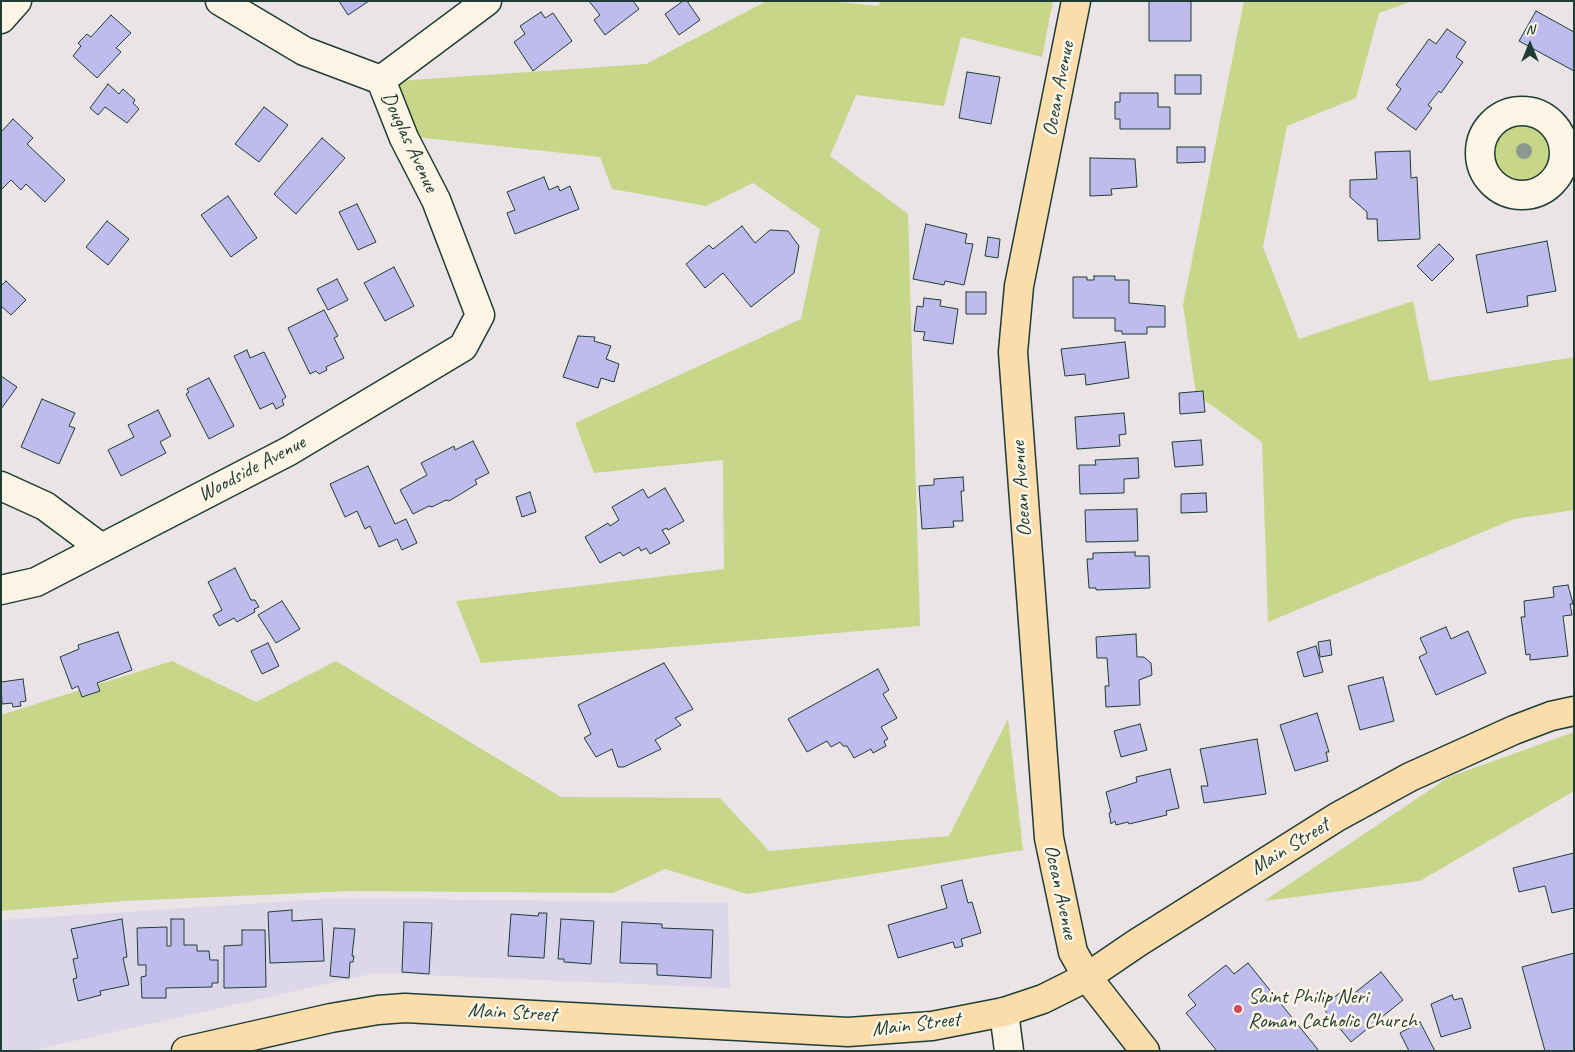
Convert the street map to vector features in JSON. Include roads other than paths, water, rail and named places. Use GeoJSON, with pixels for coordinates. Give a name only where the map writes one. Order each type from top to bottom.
{"type":"FeatureCollection","features":[{"type":"Feature","properties":{"kind":"main road","name":"Ocean Avenue"},"geometry":{"type":"LineString","coordinates":[[1076,1],[1019,286],[1013,352],[1049,838],[1073,952],[1087,976],[1145,1051]]}},
{"type":"Feature","properties":{"kind":"main road","name":"Main Street"},"geometry":{"type":"LineString","coordinates":[[186,1051],[331,1018],[378,1010],[405,1008],[848,1032],[932,1026],[1004,1012],[1042,999],[1087,976],[1337,817],[1410,777],[1514,730],[1551,716],[1574,711]]}},
{"type":"Feature","properties":{"kind":"street"},"geometry":{"type":"LineString","coordinates":[[1,19],[17,1]]}},
{"type":"Feature","properties":{"kind":"street","name":"Douglas Avenue"},"geometry":{"type":"LineString","coordinates":[[220,1],[304,51],[381,80],[404,138],[436,200],[480,316]]}},
{"type":"Feature","properties":{"kind":"street"},"geometry":{"type":"LineString","coordinates":[[381,80],[487,1]]}},
{"type":"Feature","properties":{"kind":"street","name":"Woodside Avenue"},"geometry":{"type":"LineString","coordinates":[[1,590],[36,582],[100,547],[289,451],[464,347],[480,316]]}},
{"type":"Feature","properties":{"kind":"street"},"geometry":{"type":"LineString","coordinates":[[1,486],[45,506],[100,547]]}},
{"type":"Feature","properties":{"kind":"street"},"geometry":{"type":"LineString","coordinates":[[1004,1012],[1009,1051]]}},
{"type":"Feature","properties":{"kind":"place","name":"Saint Philip Neri Roman Catholic Church"},"geometry":{"type":"Point","coordinates":[1238,1009]}}]}
